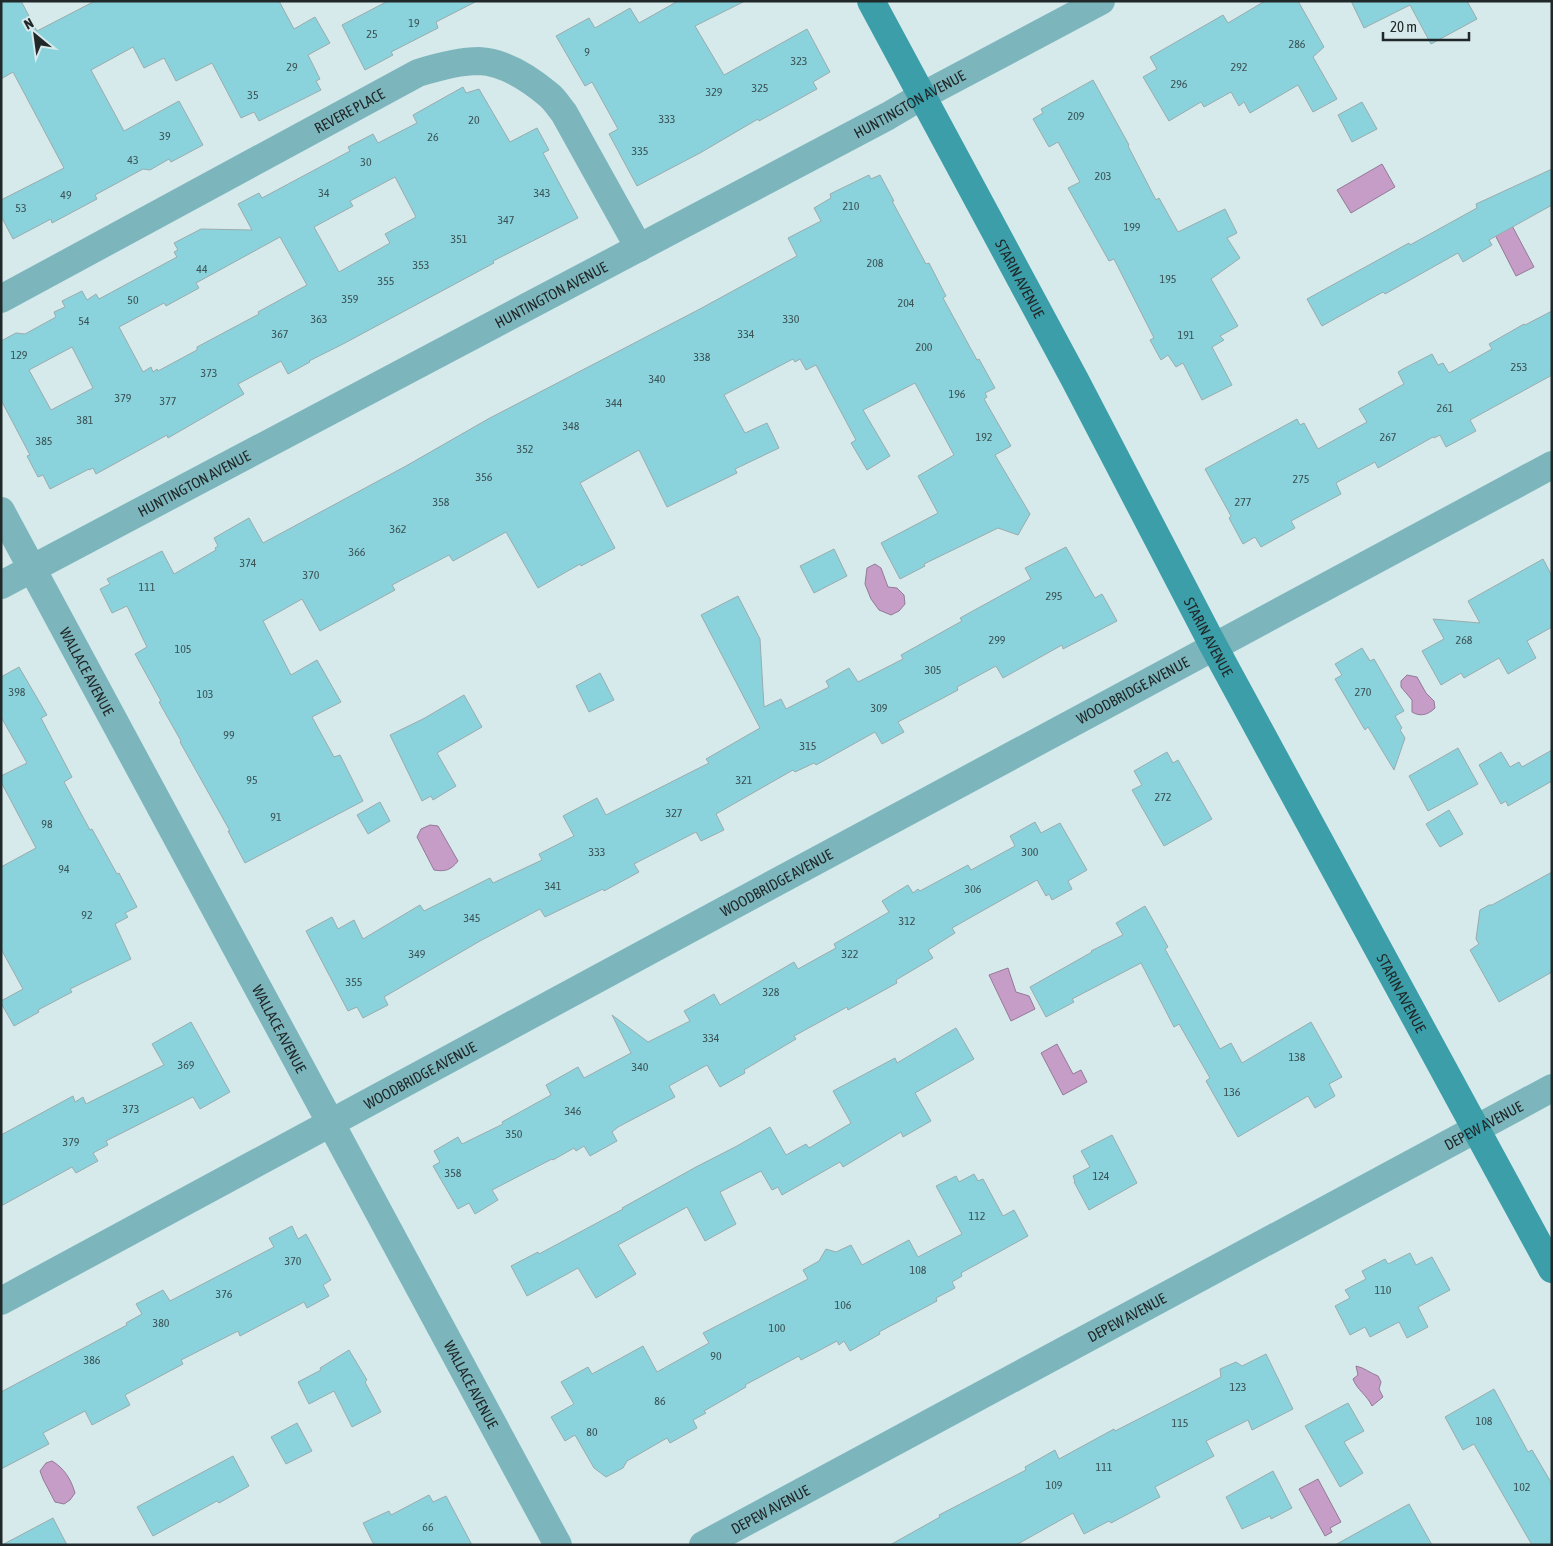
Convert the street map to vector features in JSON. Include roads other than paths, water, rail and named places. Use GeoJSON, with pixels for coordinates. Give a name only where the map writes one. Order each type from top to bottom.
{"type":"FeatureCollection","features":[{"type":"Feature","properties":{"kind":"street","name":"STARIN AVENUE"},"geometry":{"type":"LineString","coordinates":[[871,1],[1074,380],[1213,646],[1552,1269]]}},
{"type":"Feature","properties":{"kind":"street","name":"HUNTINGTON AVENUE"},"geometry":{"type":"LineString","coordinates":[[1,585],[879,121],[922,96],[1101,1]]}},
{"type":"Feature","properties":{"kind":"street","name":"REVERE PLACE"},"geometry":{"type":"LineString","coordinates":[[1,299],[418,73],[445,65],[480,61],[507,68],[530,80],[550,96],[564,113],[639,248]]}},
{"type":"Feature","properties":{"kind":"street","name":"WOODBRIDGE AVENUE"},"geometry":{"type":"LineString","coordinates":[[1,1301],[332,1124],[1213,646],[1552,465]]}},
{"type":"Feature","properties":{"kind":"street","name":"WALLACE AVENUE"},"geometry":{"type":"LineString","coordinates":[[1,511],[558,1545]]}},
{"type":"Feature","properties":{"kind":"street","name":"DEPEW AVENUE"},"geometry":{"type":"LineString","coordinates":[[703,1545],[1552,1088]]}}]}
